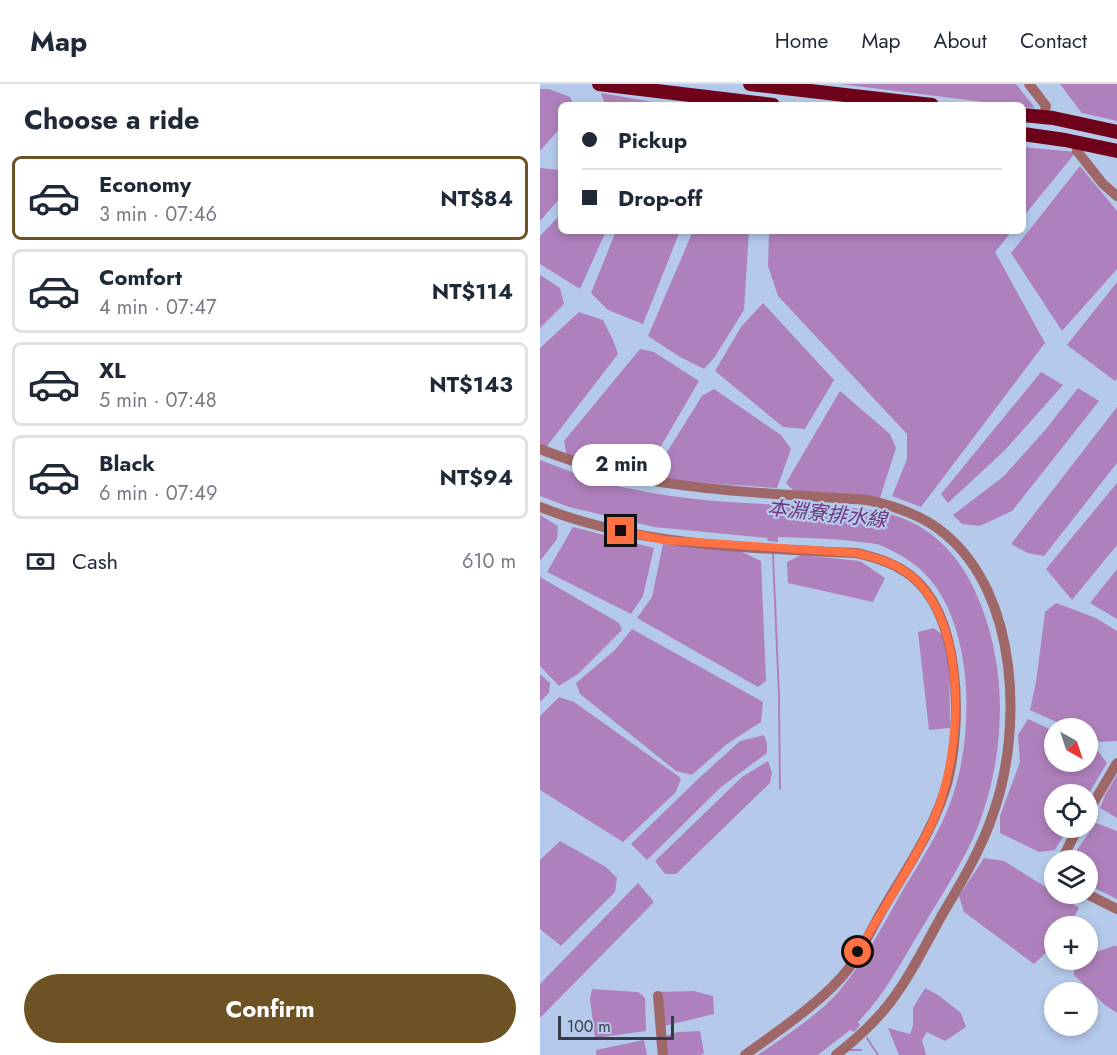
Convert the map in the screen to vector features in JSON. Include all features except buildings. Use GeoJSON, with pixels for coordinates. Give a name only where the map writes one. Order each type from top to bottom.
{"type":"FeatureCollection","features":[{"type":"Feature","properties":{"kind":"main road"},"geometry":{"type":"LineString","coordinates":[[599,84],[748,102]]}},
{"type":"Feature","properties":{"kind":"main road"},"geometry":{"type":"LineString","coordinates":[[750,84],[903,102]]}},
{"type":"Feature","properties":{"kind":"main road"},"geometry":{"type":"LineString","coordinates":[[1026,115],[1049,117],[1117,132]]}},
{"type":"Feature","properties":{"kind":"main road"},"geometry":{"type":"LineString","coordinates":[[1026,135],[1117,151]]}},
{"type":"Feature","properties":{"kind":"lane"},"geometry":{"type":"LineString","coordinates":[[1029,84],[1046,106],[1049,117]]}},
{"type":"Feature","properties":{"kind":"lane"},"geometry":{"type":"LineString","coordinates":[[1073,144],[1103,184],[1117,196]]}},
{"type":"Feature","properties":{"kind":"lane"},"geometry":{"type":"LineString","coordinates":[[540,449],[606,472],[660,483],[717,491],[867,500],[891,505],[919,516],[945,534],[968,557],[986,584],[1004,637],[1011,692],[1009,749],[994,813],[971,865],[899,991],[856,1040],[836,1055]]}},
{"type":"Feature","properties":{"kind":"lane"},"geometry":{"type":"LineString","coordinates":[[540,507],[572,520],[664,540],[856,553],[882,559],[911,575],[933,601],[946,636],[956,686],[955,737],[948,781],[932,824],[849,968],[821,995],[745,1055]]}},
{"type":"Feature","properties":{"kind":"lane"},"geometry":{"type":"LineString","coordinates":[[1098,795],[1117,763]]}},
{"type":"Feature","properties":{"kind":"lane"},"geometry":{"type":"LineString","coordinates":[[1098,900],[1117,909]]}},
{"type":"Feature","properties":{"kind":"lane"},"geometry":{"type":"LineString","coordinates":[[658,996],[663,1055]]}},
{"type":"Feature","properties":{"kind":"water"},"geometry":{"type":"Polygon","coordinates":[[[840,84],[1016,84],[1035,108],[1026,107],[1026,102],[984,102],[840,84]]]}},
{"type":"Feature","properties":{"kind":"water"},"geometry":{"type":"Polygon","coordinates":[[[1060,84],[1117,84],[1117,160],[1060,84]]]}},
{"type":"Feature","properties":{"kind":"water"},"geometry":{"type":"Polygon","coordinates":[[[540,89],[549,89],[570,97],[572,102],[558,102],[558,130],[540,151],[540,89]]]}},
{"type":"Feature","properties":{"kind":"water"},"geometry":{"type":"Polygon","coordinates":[[[601,93],[653,102],[604,102],[601,93]]]}},
{"type":"Feature","properties":{"kind":"water"},"geometry":{"type":"Polygon","coordinates":[[[1026,147],[1076,152],[1026,213],[1026,147]]]}},
{"type":"Feature","properties":{"kind":"water"},"geometry":{"type":"Polygon","coordinates":[[[1080,166],[1117,211],[1117,269],[1062,331],[1011,253],[1080,166]]]}},
{"type":"Feature","properties":{"kind":"water"},"geometry":{"type":"Polygon","coordinates":[[[540,168],[558,170],[558,200],[540,221],[540,168]]]}},
{"type":"Feature","properties":{"kind":"water"},"geometry":{"type":"Polygon","coordinates":[[[558,217],[558,234],[605,234],[580,289],[540,264],[540,236],[558,217]]]}},
{"type":"Feature","properties":{"kind":"water"},"geometry":{"type":"Polygon","coordinates":[[[615,234],[679,234],[643,324],[608,310],[591,293],[615,234]]]}},
{"type":"Feature","properties":{"kind":"water"},"geometry":{"type":"Polygon","coordinates":[[[692,234],[749,234],[744,310],[714,358],[704,369],[680,357],[648,336],[692,234]]]}},
{"type":"Feature","properties":{"kind":"water"},"geometry":{"type":"Polygon","coordinates":[[[769,234],[1010,234],[995,252],[1045,343],[921,507],[892,496],[907,459],[907,434],[778,296],[768,266],[769,234]]]}},
{"type":"Feature","properties":{"kind":"water"},"geometry":{"type":"Polygon","coordinates":[[[540,275],[560,288],[564,304],[540,328],[540,275]]]}},
{"type":"Feature","properties":{"kind":"water"},"geometry":{"type":"Polygon","coordinates":[[[1117,282],[1117,378],[1115,381],[1067,345],[1117,282]]]}},
{"type":"Feature","properties":{"kind":"water"},"geometry":{"type":"Polygon","coordinates":[[[763,303],[834,380],[805,429],[783,427],[715,371],[741,327],[763,303]]]}},
{"type":"Feature","properties":{"kind":"water"},"geometry":{"type":"Polygon","coordinates":[[[579,312],[603,320],[618,354],[544,450],[540,449],[540,348],[579,312]]]}},
{"type":"Feature","properties":{"kind":"water"},"geometry":{"type":"Polygon","coordinates":[[[640,349],[654,352],[699,381],[643,477],[567,457],[564,441],[640,349]]]}},
{"type":"Feature","properties":{"kind":"water"},"geometry":{"type":"Polygon","coordinates":[[[1041,372],[1063,385],[1005,450],[948,503],[941,494],[1041,372]]]}},
{"type":"Feature","properties":{"kind":"water"},"geometry":{"type":"Polygon","coordinates":[[[1078,388],[1099,401],[1012,511],[980,526],[962,524],[953,515],[1004,476],[1046,429],[1078,388]]]}},
{"type":"Feature","properties":{"kind":"water"},"geometry":{"type":"Polygon","coordinates":[[[714,389],[781,435],[791,449],[777,488],[661,480],[657,468],[702,396],[714,389]]]}},
{"type":"Feature","properties":{"kind":"water"},"geometry":{"type":"Polygon","coordinates":[[[840,391],[890,434],[896,448],[880,498],[796,493],[786,483],[840,391]]]}},
{"type":"Feature","properties":{"kind":"water"},"geometry":{"type":"Polygon","coordinates":[[[1117,407],[1117,463],[1044,556],[1028,553],[1011,544],[1117,407]]]}},
{"type":"Feature","properties":{"kind":"water","name":"本淵寮排水線"},"geometry":{"type":"Polygon","coordinates":[[[540,460],[598,481],[665,495],[702,500],[860,509],[887,513],[913,523],[936,538],[955,558],[976,592],[990,631],[996,658],[1000,714],[994,770],[979,824],[945,890],[885,989],[858,1022],[860,1025],[854,1032],[850,1030],[818,1055],[758,1055],[822,1008],[849,979],[933,839],[952,799],[965,736],[966,709],[962,654],[946,604],[933,583],[917,566],[877,544],[778,537],[778,542],[768,541],[767,538],[654,527],[569,507],[540,496],[540,460]]]}},
{"type":"Feature","properties":{"kind":"water"},"geometry":{"type":"Polygon","coordinates":[[[1117,483],[1117,545],[1072,600],[1046,569],[1117,483]]]}},
{"type":"Feature","properties":{"kind":"water"},"geometry":{"type":"Polygon","coordinates":[[[540,515],[558,526],[557,539],[540,561],[540,515]]]}},
{"type":"Feature","properties":{"kind":"water"},"geometry":{"type":"Polygon","coordinates":[[[573,527],[654,548],[643,596],[631,614],[547,572],[573,527]]]}},
{"type":"Feature","properties":{"kind":"water"},"geometry":{"type":"Polygon","coordinates":[[[663,544],[740,551],[761,561],[766,681],[758,687],[637,618],[652,597],[663,544]]]}},
{"type":"Feature","properties":{"kind":"water"},"geometry":{"type":"Polygon","coordinates":[[[801,555],[860,561],[885,578],[873,602],[788,583],[787,562],[801,555]]]}},
{"type":"Feature","properties":{"kind":"water"},"geometry":{"type":"Polygon","coordinates":[[[1117,569],[1117,619],[1090,603],[1117,569]]]}},
{"type":"Feature","properties":{"kind":"water"},"geometry":{"type":"Polygon","coordinates":[[[540,577],[619,623],[622,630],[578,674],[559,686],[540,666],[540,577]]]}},
{"type":"Feature","properties":{"kind":"water"},"geometry":{"type":"Polygon","coordinates":[[[1056,603],[1096,618],[1117,631],[1117,741],[1098,741],[1098,718],[1048,718],[1030,710],[1045,612],[1056,603]]]}},
{"type":"Feature","properties":{"kind":"water"},"geometry":{"type":"Polygon","coordinates":[[[934,628],[949,641],[950,728],[929,730],[918,632],[934,628]]]}},
{"type":"Feature","properties":{"kind":"water"},"geometry":{"type":"Polygon","coordinates":[[[632,629],[763,702],[761,722],[727,744],[692,775],[676,771],[580,694],[576,683],[615,650],[632,629]]]}},
{"type":"Feature","properties":{"kind":"water"},"geometry":{"type":"Polygon","coordinates":[[[540,674],[550,683],[549,693],[540,702],[540,674]]]}},
{"type":"Feature","properties":{"kind":"water"},"geometry":{"type":"Polygon","coordinates":[[[559,697],[574,702],[681,778],[676,792],[623,842],[540,790],[540,716],[559,697]]]}},
{"type":"Feature","properties":{"kind":"water"},"geometry":{"type":"Polygon","coordinates":[[[1028,719],[1044,726],[1044,772],[1098,772],[1098,751],[1107,763],[1095,784],[1044,784],[1044,838],[1062,838],[1055,850],[1039,852],[1000,833],[1000,816],[1020,762],[1018,735],[1028,719]]]}},
{"type":"Feature","properties":{"kind":"water"},"geometry":{"type":"Polygon","coordinates":[[[764,735],[767,753],[721,787],[647,860],[631,844],[740,741],[764,735]]]}},
{"type":"Feature","properties":{"kind":"water"},"geometry":{"type":"Polygon","coordinates":[[[768,761],[772,773],[770,783],[676,874],[665,874],[655,861],[742,777],[768,761]]]}},
{"type":"Feature","properties":{"kind":"water"},"geometry":{"type":"Polygon","coordinates":[[[1117,775],[1117,818],[1100,808],[1117,775]]]}},
{"type":"Feature","properties":{"kind":"water"},"geometry":{"type":"Polygon","coordinates":[[[1098,824],[1117,831],[1117,899],[1098,890],[1098,850],[1077,850],[1085,838],[1098,838],[1098,824]]]}},
{"type":"Feature","properties":{"kind":"water"},"geometry":{"type":"Polygon","coordinates":[[[560,841],[606,867],[617,878],[615,892],[561,946],[540,929],[540,860],[560,841]]]}},
{"type":"Feature","properties":{"kind":"water"},"geometry":{"type":"Polygon","coordinates":[[[984,858],[1004,861],[1044,886],[1044,904],[1073,904],[1079,908],[1075,916],[1044,916],[1044,954],[1034,964],[964,912],[959,896],[984,858]]]}},
{"type":"Feature","properties":{"kind":"water"},"geometry":{"type":"Polygon","coordinates":[[[638,883],[654,902],[540,1018],[540,984],[638,883]]]}},
{"type":"Feature","properties":{"kind":"water"},"geometry":{"type":"Polygon","coordinates":[[[1117,946],[1117,1013],[1098,998],[1098,982],[1081,982],[1074,975],[1074,970],[1098,970],[1098,951],[1117,946]]]}},
{"type":"Feature","properties":{"kind":"water"},"geometry":{"type":"Polygon","coordinates":[[[925,988],[961,1013],[966,1027],[945,1041],[927,1032],[922,1040],[926,1055],[899,1055],[888,1028],[910,1034],[913,1026],[913,1008],[925,988]]]}},
{"type":"Feature","properties":{"kind":"water"},"geometry":{"type":"Polygon","coordinates":[[[592,989],[638,992],[645,998],[646,1031],[595,1038],[590,999],[592,989]]]}},
{"type":"Feature","properties":{"kind":"water"},"geometry":{"type":"Polygon","coordinates":[[[694,991],[713,996],[714,1014],[656,1028],[654,992],[694,991]]]}},
{"type":"Feature","properties":{"kind":"water"},"geometry":{"type":"Polygon","coordinates":[[[700,1031],[704,1053],[701,1055],[658,1055],[656,1039],[678,1032],[700,1031]]]}},
{"type":"Feature","properties":{"kind":"water"},"geometry":{"type":"Polygon","coordinates":[[[644,1040],[647,1055],[596,1055],[596,1050],[644,1040]]]}},
{"type":"Feature","properties":{"kind":"pier"},"geometry":{"type":"Polygon","coordinates":[[[1078,112],[1117,121],[1117,160],[1112,159],[1078,112]]]}},
{"type":"Feature","properties":{"kind":"waterway"},"geometry":{"type":"LineString","coordinates":[[773,554],[780,789]]}},
{"type":"Feature","properties":{"kind":"waterway"},"geometry":{"type":"LineString","coordinates":[[867,1038],[878,1055]]}},
{"type":"Feature","properties":{"kind":"waterway"},"geometry":{"type":"LineString","coordinates":[[850,1050],[861,1050]]}},
{"type":"Feature","properties":{"kind":"route"},"geometry":{"type":"LineString","coordinates":[[621,531],[664,540],[856,553],[882,559],[911,575],[933,601],[946,636],[956,686],[955,737],[948,781],[932,824],[858,952]]}}]}
